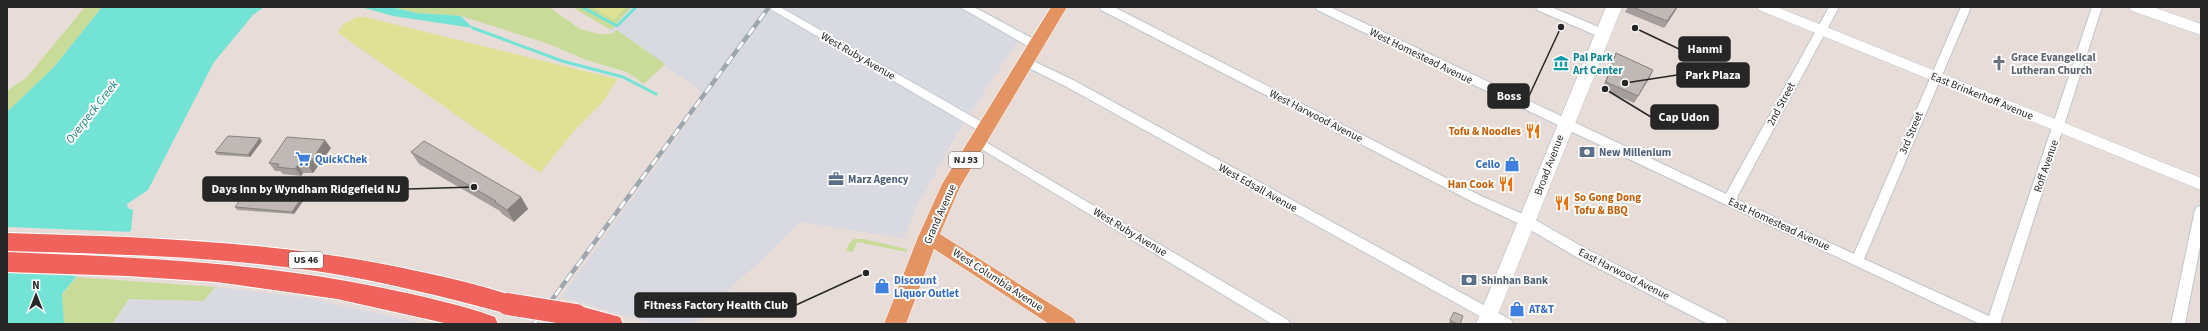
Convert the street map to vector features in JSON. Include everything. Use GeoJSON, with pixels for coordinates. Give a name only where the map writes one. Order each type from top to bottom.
{"type":"FeatureCollection","features":[{"type":"Feature","properties":{"kind":"highway","name":"US 46"},"geometry":{"type":"LineString","coordinates":[[7,242],[209,250],[311,261],[410,279],[571,319]]}},
{"type":"Feature","properties":{"kind":"highway","name":"US 46"},"geometry":{"type":"LineString","coordinates":[[7,262],[114,266],[228,274],[314,285],[397,301],[486,324]]}},
{"type":"Feature","properties":{"kind":"highway"},"geometry":{"type":"LineString","coordinates":[[571,319],[611,324]]}},
{"type":"Feature","properties":{"kind":"main road","name":"Grand Avenue"},"geometry":{"type":"LineString","coordinates":[[895,324],[947,193],[1059,7]]}},
{"type":"Feature","properties":{"kind":"main road","name":"Broad Avenue"},"geometry":{"type":"LineString","coordinates":[[1487,319],[1528,222],[1566,122],[1614,7]]}},
{"type":"Feature","properties":{"kind":"main road"},"geometry":{"type":"LineString","coordinates":[[2137,7],[2201,30]]}},
{"type":"Feature","properties":{"kind":"main road","name":"West Columbia Avenue"},"geometry":{"type":"LineString","coordinates":[[928,238],[943,244],[1066,324]]}},
{"type":"Feature","properties":{"kind":"street"},"geometry":{"type":"LineString","coordinates":[[965,7],[1035,45]]}},
{"type":"Feature","properties":{"kind":"street","name":"West Harwood Avenue"},"geometry":{"type":"LineString","coordinates":[[1105,7],[1477,199],[1528,222]]}},
{"type":"Feature","properties":{"kind":"street","name":"West Homestead Avenue"},"geometry":{"type":"LineString","coordinates":[[1321,7],[1500,93],[1566,122]]}},
{"type":"Feature","properties":{"kind":"street"},"geometry":{"type":"LineString","coordinates":[[1541,7],[1604,34]]}},
{"type":"Feature","properties":{"kind":"street","name":"East Brinkerhoff Avenue"},"geometry":{"type":"LineString","coordinates":[[1764,7],[2201,184]]}},
{"type":"Feature","properties":{"kind":"street","name":"2nd Street"},"geometry":{"type":"LineString","coordinates":[[1729,201],[1834,7]]}},
{"type":"Feature","properties":{"kind":"street","name":"3rd Street"},"geometry":{"type":"LineString","coordinates":[[1857,261],[1935,76],[1966,7]]}},
{"type":"Feature","properties":{"kind":"street","name":"Roff Avenue"},"geometry":{"type":"LineString","coordinates":[[1993,324],[2059,127],[2097,7]]}},
{"type":"Feature","properties":{"kind":"street","name":"West Ruby Avenue"},"geometry":{"type":"LineString","coordinates":[[775,8],[1283,324]]}},
{"type":"Feature","properties":{"kind":"street","name":"West Edsall Avenue"},"geometry":{"type":"LineString","coordinates":[[1027,62],[1071,84],[1487,319],[1506,324]]}},
{"type":"Feature","properties":{"kind":"street","name":"East Homestead Avenue"},"geometry":{"type":"LineString","coordinates":[[1566,122],[1729,201],[1993,324]]}},
{"type":"Feature","properties":{"kind":"street"},"geometry":{"type":"LineString","coordinates":[[2178,324],[2201,210]]}},
{"type":"Feature","properties":{"kind":"street","name":"East Harwood Avenue"},"geometry":{"type":"LineString","coordinates":[[1528,222],[1582,254],[1721,324]]}},
{"type":"Feature","properties":{"kind":"shaded area"},"geometry":{"type":"Polygon","coordinates":[[[631,7],[958,7],[1019,39],[957,134],[917,206],[904,238],[800,222],[694,324],[655,324],[561,297],[708,95],[611,30],[631,7]]]}},
{"type":"Feature","properties":{"kind":"shaded area"},"geometry":{"type":"Polygon","coordinates":[[[215,287],[309,298],[424,324],[112,324],[129,299],[204,301],[215,287]]]}},
{"type":"Feature","properties":{"kind":"green space"},"geometry":{"type":"Polygon","coordinates":[[[85,7],[102,7],[54,67],[7,112],[7,91],[27,77],[85,7]]]}},
{"type":"Feature","properties":{"kind":"green space"},"geometry":{"type":"Polygon","coordinates":[[[391,7],[549,7],[580,29],[599,34],[611,34],[617,30],[665,64],[644,84],[627,72],[589,61],[546,43],[461,16],[416,13],[391,7]]]}},
{"type":"Feature","properties":{"kind":"green space"},"geometry":{"type":"Polygon","coordinates":[[[572,7],[631,7],[611,30],[572,7]]]}},
{"type":"Feature","properties":{"kind":"green space"},"geometry":{"type":"Polygon","coordinates":[[[592,7],[626,7],[614,20],[592,7]]]}},
{"type":"Feature","properties":{"kind":"green space"},"geometry":{"type":"Polygon","coordinates":[[[357,17],[365,17],[617,79],[604,101],[574,131],[540,173],[338,33],[343,24],[357,17]]]}},
{"type":"Feature","properties":{"kind":"green space"},"geometry":{"type":"Polygon","coordinates":[[[854,239],[864,239],[907,249],[907,252],[857,242],[853,252],[846,251],[849,244],[854,239]]]}},
{"type":"Feature","properties":{"kind":"green space"},"geometry":{"type":"Polygon","coordinates":[[[76,277],[215,287],[204,301],[129,299],[112,324],[64,324],[62,295],[76,277]]]}},
{"type":"Feature","properties":{"kind":"water","name":"Overpeck Creek"},"geometry":{"type":"Polygon","coordinates":[[[102,7],[264,7],[253,15],[214,62],[148,190],[127,204],[128,208],[133,210],[131,231],[112,241],[103,249],[62,294],[64,324],[7,324],[7,112],[54,67],[102,7]]]}},
{"type":"Feature","properties":{"kind":"water"},"geometry":{"type":"Polygon","coordinates":[[[361,7],[391,7],[416,13],[461,16],[473,28],[393,16],[361,7]]]}},
{"type":"Feature","properties":{"kind":"pier"},"geometry":{"type":"Polygon","coordinates":[[[7,227],[133,232],[119,237],[80,276],[7,273],[7,227]]]}},
{"type":"Feature","properties":{"kind":"building"},"geometry":{"type":"Polygon","coordinates":[[[1632,7],[1677,7],[1667,21],[1632,7]]]}},
{"type":"Feature","properties":{"kind":"building"},"geometry":{"type":"Polygon","coordinates":[[[1616,53],[1653,70],[1638,96],[1606,82],[1616,53]]]}},
{"type":"Feature","properties":{"kind":"building"},"geometry":{"type":"Polygon","coordinates":[[[228,136],[260,138],[248,155],[215,152],[228,136]]]}},
{"type":"Feature","properties":{"kind":"building"},"geometry":{"type":"Polygon","coordinates":[[[287,137],[325,140],[308,166],[298,165],[295,169],[277,167],[279,164],[269,163],[287,137]]]}},
{"type":"Feature","properties":{"kind":"building"},"geometry":{"type":"Polygon","coordinates":[[[424,141],[521,197],[507,210],[495,202],[496,201],[411,152],[424,141]]]}},
{"type":"Feature","properties":{"kind":"building","name":"QuickChek"},"geometry":{"type":"Polygon","coordinates":[[[247,190],[304,194],[292,212],[235,207],[247,190]]]}},
{"type":"Feature","properties":{"kind":"building"},"geometry":{"type":"Polygon","coordinates":[[[1454,312],[1463,316],[1460,324],[1450,320],[1454,312]]]}},
{"type":"Feature","properties":{"kind":"waterway"},"geometry":{"type":"LineString","coordinates":[[582,7],[617,26],[636,7]]}},
{"type":"Feature","properties":{"kind":"waterway"},"geometry":{"type":"LineString","coordinates":[[473,28],[562,61],[623,77],[656,94]]}},
{"type":"Feature","properties":{"kind":"railway"},"geometry":{"type":"LineString","coordinates":[[534,324],[769,7]]}},
{"type":"Feature","properties":{"kind":"place","name":"Boss"},"geometry":{"type":"Point","coordinates":[1561,27]}},
{"type":"Feature","properties":{"kind":"place","name":"Hanmi"},"geometry":{"type":"Point","coordinates":[1635,28]}},
{"type":"Feature","properties":{"kind":"place","name":"Pal Park Art Center"},"geometry":{"type":"Point","coordinates":[1561,63]}},
{"type":"Feature","properties":{"kind":"place","name":"Grace Evangelical Lutheran Church"},"geometry":{"type":"Point","coordinates":[1999,63]}},
{"type":"Feature","properties":{"kind":"place","name":"Park Plaza"},"geometry":{"type":"Point","coordinates":[1625,83]}},
{"type":"Feature","properties":{"kind":"place","name":"Cap Udon"},"geometry":{"type":"Point","coordinates":[1605,89]}},
{"type":"Feature","properties":{"kind":"place","name":"Tofu & Noodles"},"geometry":{"type":"Point","coordinates":[1533,131]}},
{"type":"Feature","properties":{"kind":"place","name":"New Millenium"},"geometry":{"type":"Point","coordinates":[1587,152]}},
{"type":"Feature","properties":{"kind":"place","name":"QuickChek"},"geometry":{"type":"Point","coordinates":[303,159]}},
{"type":"Feature","properties":{"kind":"place","name":"Cello"},"geometry":{"type":"Point","coordinates":[1512,164]}},
{"type":"Feature","properties":{"kind":"place","name":"Marz Agency"},"geometry":{"type":"Point","coordinates":[836,179]}},
{"type":"Feature","properties":{"kind":"place","name":"Han Cook"},"geometry":{"type":"Point","coordinates":[1506,184]}},
{"type":"Feature","properties":{"kind":"place","name":"Days Inn by Wyndham Ridgefield NJ"},"geometry":{"type":"Point","coordinates":[474,187]}},
{"type":"Feature","properties":{"kind":"place","name":"So Gong Dong Tofu & BBQ"},"geometry":{"type":"Point","coordinates":[1562,203]}},
{"type":"Feature","properties":{"kind":"place","name":"Fitness Factory Health Club"},"geometry":{"type":"Point","coordinates":[866,273]}},
{"type":"Feature","properties":{"kind":"place","name":"Shinhan Bank"},"geometry":{"type":"Point","coordinates":[1469,280]}},
{"type":"Feature","properties":{"kind":"place","name":"Discount Liquor Outlet"},"geometry":{"type":"Point","coordinates":[882,286]}},
{"type":"Feature","properties":{"kind":"place","name":"AT&T"},"geometry":{"type":"Point","coordinates":[1517,309]}}]}
